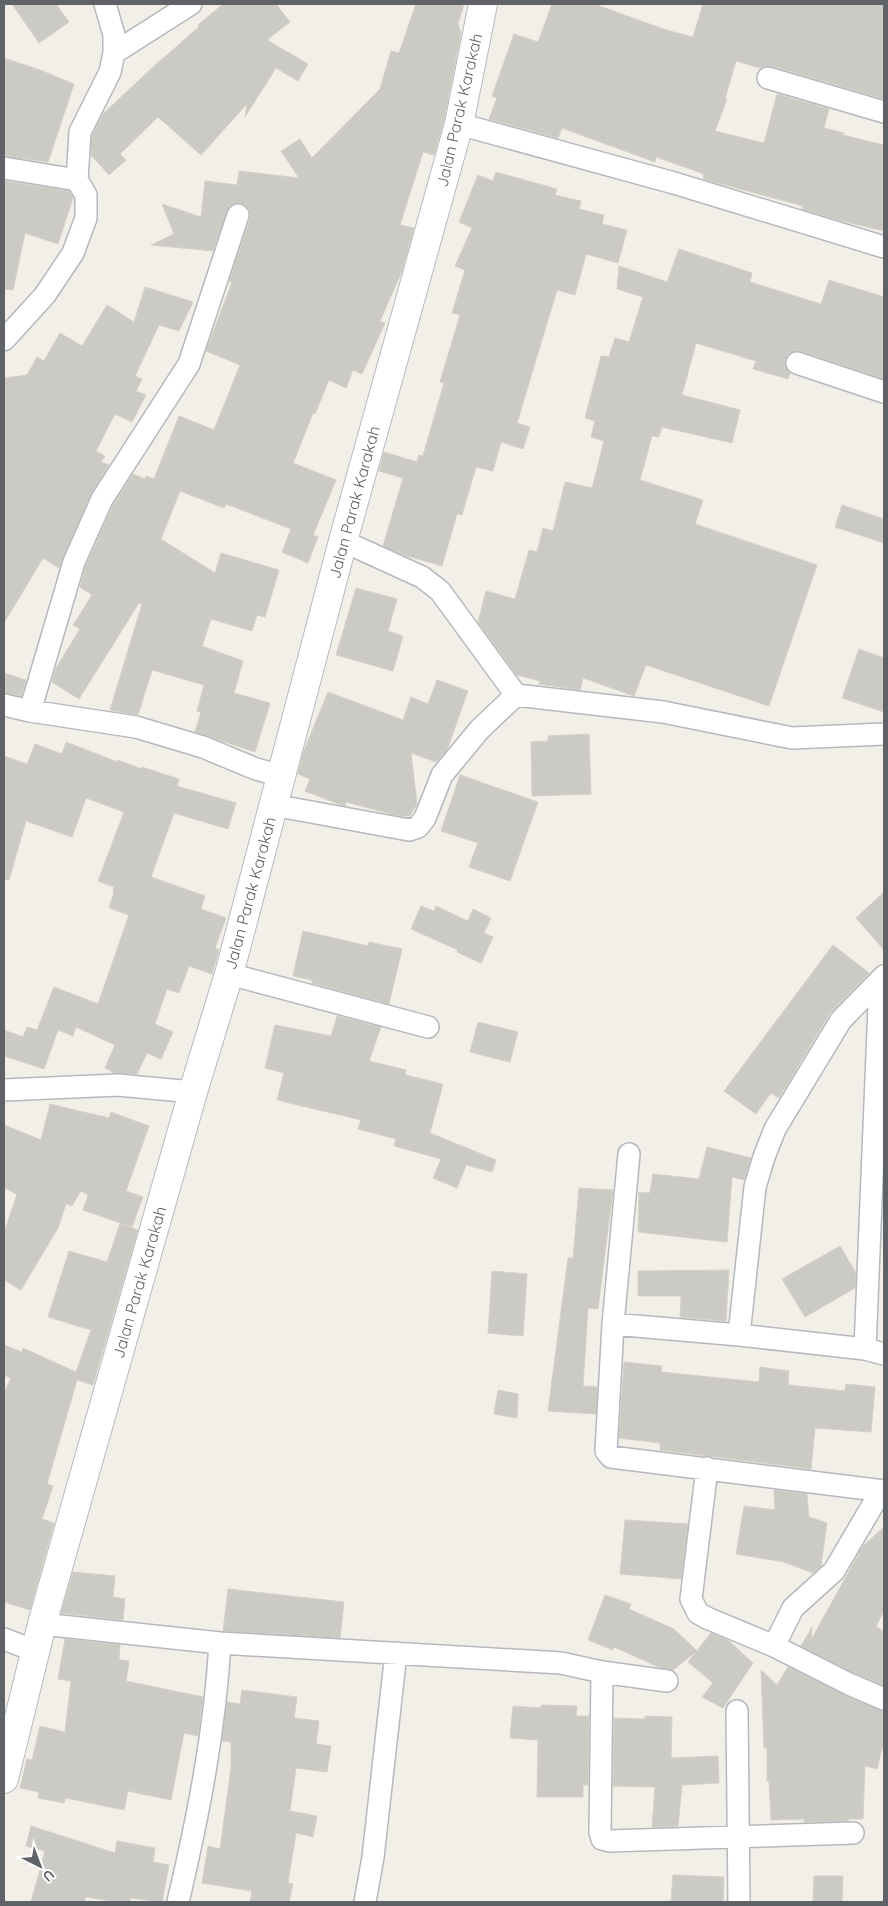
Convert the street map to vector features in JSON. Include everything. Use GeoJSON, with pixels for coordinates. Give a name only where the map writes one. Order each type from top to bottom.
{"type":"FeatureCollection","features":[{"type":"Feature","properties":{"kind":"street"},"geometry":{"type":"LineString","coordinates":[[4,340],[13,316],[45,295],[73,253],[86,218],[86,195],[77,180],[80,132],[110,72],[114,54],[114,35],[105,4]]}},
{"type":"Feature","properties":{"kind":"street"},"geometry":{"type":"LineString","coordinates":[[114,54],[191,4]]}},
{"type":"Feature","properties":{"kind":"street","name":"Jalan Parak Karakah"},"geometry":{"type":"LineString","coordinates":[[4,1779],[42,1624],[193,1092],[229,974],[343,541],[460,124],[483,4]]}},
{"type":"Feature","properties":{"kind":"street"},"geometry":{"type":"LineString","coordinates":[[768,78],[884,112]]}},
{"type":"Feature","properties":{"kind":"street"},"geometry":{"type":"LineString","coordinates":[[460,124],[674,183],[884,247]]}},
{"type":"Feature","properties":{"kind":"street"},"geometry":{"type":"LineString","coordinates":[[4,168],[77,180]]}},
{"type":"Feature","properties":{"kind":"street"},"geometry":{"type":"LineString","coordinates":[[30,711],[74,562],[102,499],[190,364],[238,215]]}},
{"type":"Feature","properties":{"kind":"street"},"geometry":{"type":"LineString","coordinates":[[797,363],[884,392]]}},
{"type":"Feature","properties":{"kind":"street"},"geometry":{"type":"LineString","coordinates":[[343,541],[422,577],[440,591],[516,694],[663,712],[792,738],[884,734]]}},
{"type":"Feature","properties":{"kind":"street"},"geometry":{"type":"LineString","coordinates":[[273,805],[408,830],[418,827],[425,818],[442,776],[480,729],[516,694]]}},
{"type":"Feature","properties":{"kind":"street"},"geometry":{"type":"LineString","coordinates":[[4,705],[30,711],[136,727],[204,747],[256,769],[282,776]]}},
{"type":"Feature","properties":{"kind":"street"},"geometry":{"type":"LineString","coordinates":[[229,974],[428,1027]]}},
{"type":"Feature","properties":{"kind":"street"},"geometry":{"type":"LineString","coordinates":[[739,1334],[755,1187],[766,1150],[775,1129],[841,1020],[882,979]]}},
{"type":"Feature","properties":{"kind":"street"},"geometry":{"type":"LineString","coordinates":[[613,1324],[739,1334],[875,1352],[882,979]]}},
{"type":"Feature","properties":{"kind":"street"},"geometry":{"type":"LineString","coordinates":[[4,1090],[118,1086],[193,1092]]}},
{"type":"Feature","properties":{"kind":"street"},"geometry":{"type":"LineString","coordinates":[[629,1154],[613,1324],[606,1451],[611,1457],[883,1491],[834,1571],[793,1608],[774,1646]]}},
{"type":"Feature","properties":{"kind":"street"},"geometry":{"type":"LineString","coordinates":[[707,1468],[691,1599],[698,1612],[707,1618],[774,1646],[849,1684],[884,1699]]}},
{"type":"Feature","properties":{"kind":"street"},"geometry":{"type":"LineString","coordinates":[[42,1624],[220,1643],[561,1663],[602,1672],[667,1681]]}},
{"type":"Feature","properties":{"kind":"street"},"geometry":{"type":"LineString","coordinates":[[4,1639],[35,1650]]}},
{"type":"Feature","properties":{"kind":"street"},"geometry":{"type":"LineString","coordinates":[[178,1902],[192,1846],[212,1732],[220,1643]]}},
{"type":"Feature","properties":{"kind":"street"},"geometry":{"type":"LineString","coordinates":[[365,1902],[373,1857],[396,1653]]}},
{"type":"Feature","properties":{"kind":"street"},"geometry":{"type":"LineString","coordinates":[[602,1672],[600,1832],[602,1838],[610,1841],[853,1833]]}},
{"type":"Feature","properties":{"kind":"street"},"geometry":{"type":"LineString","coordinates":[[737,1710],[739,1902]]}},
{"type":"Feature","properties":{"kind":"building"},"geometry":{"type":"Polygon","coordinates":[[[12,4],[56,4],[69,22],[39,43],[12,4]]]}},
{"type":"Feature","properties":{"kind":"building"},"geometry":{"type":"Polygon","coordinates":[[[223,4],[276,4],[290,22],[267,40],[308,64],[298,81],[276,68],[245,117],[247,104],[201,155],[158,117],[120,154],[126,160],[109,175],[91,155],[92,135],[103,114],[223,4]]]}},
{"type":"Feature","properties":{"kind":"building"},"geometry":{"type":"Polygon","coordinates":[[[416,4],[464,4],[458,24],[461,33],[444,120],[434,155],[423,152],[400,225],[414,228],[402,271],[380,321],[385,323],[362,374],[353,370],[346,388],[329,380],[315,414],[313,413],[293,463],[336,480],[313,535],[318,537],[308,563],[282,552],[291,529],[226,504],[224,508],[180,491],[161,539],[215,573],[221,553],[279,570],[265,617],[257,615],[252,631],[211,619],[202,646],[243,661],[234,693],[270,703],[255,752],[195,732],[201,712],[197,711],[204,685],[152,670],[138,715],[110,710],[142,604],[139,603],[79,699],[52,682],[56,668],[80,629],[73,625],[92,595],[80,587],[86,566],[113,505],[133,474],[145,479],[146,476],[154,479],[179,416],[214,430],[240,365],[206,351],[232,282],[229,281],[250,219],[250,212],[247,206],[241,203],[229,206],[213,251],[151,245],[174,234],[162,204],[201,217],[205,181],[237,185],[239,171],[299,178],[281,151],[300,139],[312,158],[380,89],[391,51],[399,53],[416,4]]]}},
{"type":"Feature","properties":{"kind":"building"},"geometry":{"type":"Polygon","coordinates":[[[552,4],[594,4],[666,30],[693,37],[703,4],[884,4],[884,99],[772,66],[760,68],[736,61],[725,99],[727,99],[715,131],[764,143],[777,94],[829,109],[824,128],[844,133],[843,135],[884,145],[884,231],[838,220],[802,209],[803,206],[703,179],[704,174],[656,157],[655,162],[562,128],[558,138],[489,119],[497,98],[492,96],[514,34],[538,42],[552,4]]]}},
{"type":"Feature","properties":{"kind":"building"},"geometry":{"type":"Polygon","coordinates":[[[4,58],[74,84],[48,162],[4,156],[4,58]]]}},
{"type":"Feature","properties":{"kind":"building"},"geometry":{"type":"Polygon","coordinates":[[[496,172],[557,189],[555,195],[581,201],[579,209],[604,215],[602,224],[627,230],[618,263],[586,254],[575,295],[557,290],[517,423],[530,427],[523,449],[501,442],[493,471],[476,467],[462,515],[457,514],[442,566],[404,555],[383,546],[403,478],[379,471],[384,452],[417,462],[419,455],[423,456],[444,383],[440,382],[460,315],[452,313],[465,270],[455,266],[472,228],[459,222],[478,175],[493,181],[496,172]]]}},
{"type":"Feature","properties":{"kind":"building"},"geometry":{"type":"Polygon","coordinates":[[[4,181],[69,191],[73,198],[58,244],[25,233],[13,290],[4,289],[4,181]]]}},
{"type":"Feature","properties":{"kind":"building"},"geometry":{"type":"Polygon","coordinates":[[[679,249],[752,273],[750,282],[821,304],[829,280],[884,297],[884,379],[801,351],[795,351],[788,354],[785,360],[785,366],[790,373],[788,379],[753,369],[756,361],[696,343],[682,395],[740,410],[732,443],[662,427],[659,437],[652,436],[640,480],[703,500],[695,524],[817,565],[769,706],[646,665],[634,696],[583,678],[580,690],[539,684],[540,681],[517,675],[478,622],[486,591],[515,599],[529,550],[537,552],[543,528],[553,531],[565,482],[592,488],[604,441],[591,437],[595,421],[585,418],[601,356],[609,357],[615,338],[629,342],[643,297],[617,289],[619,266],[667,282],[679,249]]]}},
{"type":"Feature","properties":{"kind":"building"},"geometry":{"type":"Polygon","coordinates":[[[145,287],[193,302],[179,331],[159,325],[135,376],[142,379],[136,391],[146,395],[132,422],[115,414],[96,451],[105,456],[101,462],[109,465],[91,494],[59,568],[43,558],[4,623],[4,378],[27,375],[37,357],[44,361],[60,333],[82,346],[107,305],[134,322],[145,287]]]}},
{"type":"Feature","properties":{"kind":"building"},"geometry":{"type":"Polygon","coordinates":[[[842,505],[884,519],[884,543],[835,527],[842,505]]]}},
{"type":"Feature","properties":{"kind":"building"},"geometry":{"type":"Polygon","coordinates":[[[356,588],[397,599],[388,631],[403,636],[393,671],[336,655],[356,588]]]}},
{"type":"Feature","properties":{"kind":"building"},"geometry":{"type":"Polygon","coordinates":[[[859,649],[884,658],[884,712],[842,698],[859,649]]]}},
{"type":"Feature","properties":{"kind":"building"},"geometry":{"type":"Polygon","coordinates":[[[4,673],[26,680],[21,696],[4,693],[4,673]]]}},
{"type":"Feature","properties":{"kind":"building"},"geometry":{"type":"Polygon","coordinates":[[[437,680],[468,691],[447,750],[436,762],[411,753],[417,804],[410,816],[399,816],[346,802],[345,806],[305,791],[310,779],[298,774],[303,753],[328,692],[403,720],[411,697],[428,704],[437,680]]]}},
{"type":"Feature","properties":{"kind":"building"},"geometry":{"type":"Polygon","coordinates":[[[589,734],[591,794],[532,796],[531,742],[548,741],[548,736],[589,734]]]}},
{"type":"Feature","properties":{"kind":"building"},"geometry":{"type":"Polygon","coordinates":[[[66,742],[118,762],[118,760],[179,779],[177,786],[236,803],[228,829],[174,813],[151,877],[205,896],[201,909],[226,918],[215,948],[219,950],[212,974],[189,966],[179,993],[167,989],[155,1024],[173,1032],[161,1059],[147,1053],[137,1074],[114,1073],[105,1068],[115,1045],[76,1027],[73,1036],[58,1030],[44,1069],[4,1056],[4,1030],[23,1037],[27,1027],[37,1030],[54,987],[98,1004],[129,915],[109,908],[114,887],[98,881],[124,812],[86,798],[72,837],[26,821],[9,880],[4,879],[4,756],[27,764],[35,744],[62,754],[66,742]]]}},
{"type":"Feature","properties":{"kind":"building"},"geometry":{"type":"Polygon","coordinates":[[[460,775],[538,802],[510,881],[469,867],[478,843],[441,831],[460,775]]]}},
{"type":"Feature","properties":{"kind":"building"},"geometry":{"type":"Polygon","coordinates":[[[884,892],[884,950],[856,918],[884,892]]]}},
{"type":"Feature","properties":{"kind":"building"},"geometry":{"type":"Polygon","coordinates":[[[421,906],[434,911],[436,906],[468,921],[473,909],[491,918],[484,933],[493,937],[481,963],[457,952],[458,950],[411,929],[421,906]]]}},
{"type":"Feature","properties":{"kind":"building"},"geometry":{"type":"Polygon","coordinates":[[[303,931],[368,946],[369,942],[402,949],[389,1004],[293,976],[303,931]]]}},
{"type":"Feature","properties":{"kind":"building"},"geometry":{"type":"Polygon","coordinates":[[[833,945],[869,973],[830,1013],[779,1098],[771,1093],[756,1114],[724,1091],[833,945]]]}},
{"type":"Feature","properties":{"kind":"building"},"geometry":{"type":"Polygon","coordinates":[[[337,1016],[381,1027],[369,1061],[406,1070],[405,1075],[443,1084],[430,1133],[496,1160],[492,1172],[466,1165],[457,1188],[433,1178],[441,1159],[394,1146],[396,1139],[358,1129],[361,1120],[277,1100],[284,1073],[265,1068],[275,1025],[331,1036],[337,1016]]]}},
{"type":"Feature","properties":{"kind":"building"},"geometry":{"type":"Polygon","coordinates":[[[478,1022],[518,1032],[510,1062],[470,1052],[478,1022]]]}},
{"type":"Feature","properties":{"kind":"building"},"geometry":{"type":"Polygon","coordinates":[[[50,1104],[109,1118],[111,1112],[149,1126],[126,1191],[143,1197],[132,1227],[83,1210],[88,1195],[81,1191],[72,1206],[66,1204],[58,1228],[21,1290],[4,1280],[4,1233],[17,1194],[4,1188],[4,1125],[41,1140],[50,1104]]]}},
{"type":"Feature","properties":{"kind":"building"},"geometry":{"type":"Polygon","coordinates":[[[707,1147],[751,1158],[744,1180],[732,1177],[727,1242],[638,1232],[639,1192],[650,1193],[653,1174],[699,1179],[707,1147]]]}},
{"type":"Feature","properties":{"kind":"building"},"geometry":{"type":"Polygon","coordinates":[[[579,1188],[613,1190],[598,1309],[588,1308],[583,1386],[597,1387],[596,1414],[548,1411],[568,1258],[573,1258],[579,1188]]]}},
{"type":"Feature","properties":{"kind":"building"},"geometry":{"type":"Polygon","coordinates":[[[120,1224],[138,1230],[93,1385],[77,1380],[47,1484],[53,1486],[42,1519],[54,1523],[30,1610],[4,1602],[4,1394],[11,1378],[4,1375],[4,1345],[22,1352],[23,1348],[76,1372],[91,1330],[48,1317],[69,1251],[107,1262],[120,1224]]]}},
{"type":"Feature","properties":{"kind":"building"},"geometry":{"type":"Polygon","coordinates":[[[840,1246],[856,1273],[855,1288],[805,1317],[782,1279],[840,1246]]]}},
{"type":"Feature","properties":{"kind":"building"},"geometry":{"type":"Polygon","coordinates":[[[729,1270],[726,1321],[680,1317],[681,1296],[638,1296],[638,1271],[729,1270]]]}},
{"type":"Feature","properties":{"kind":"building"},"geometry":{"type":"Polygon","coordinates":[[[492,1271],[527,1274],[523,1336],[488,1333],[492,1271]]]}},
{"type":"Feature","properties":{"kind":"building"},"geometry":{"type":"Polygon","coordinates":[[[624,1362],[662,1366],[661,1372],[759,1382],[760,1367],[789,1371],[788,1385],[845,1391],[846,1384],[875,1387],[871,1432],[815,1428],[811,1469],[660,1450],[660,1443],[619,1438],[624,1362]]]}},
{"type":"Feature","properties":{"kind":"building"},"geometry":{"type":"Polygon","coordinates":[[[498,1390],[518,1394],[517,1418],[494,1414],[498,1390]]]}},
{"type":"Feature","properties":{"kind":"building"},"geometry":{"type":"Polygon","coordinates":[[[774,1490],[807,1494],[809,1517],[827,1523],[821,1566],[813,1573],[784,1562],[736,1554],[744,1506],[775,1510],[774,1490]]]}},
{"type":"Feature","properties":{"kind":"building"},"geometry":{"type":"Polygon","coordinates":[[[625,1520],[688,1524],[681,1579],[620,1574],[625,1520]]]}},
{"type":"Feature","properties":{"kind":"building"},"geometry":{"type":"Polygon","coordinates":[[[884,1527],[884,1611],[876,1626],[884,1632],[884,1686],[801,1646],[812,1627],[811,1640],[863,1546],[884,1527]]]}},
{"type":"Feature","properties":{"kind":"building"},"geometry":{"type":"Polygon","coordinates":[[[73,1572],[115,1576],[113,1597],[125,1599],[123,1620],[61,1613],[73,1572]]]}},
{"type":"Feature","properties":{"kind":"building"},"geometry":{"type":"Polygon","coordinates":[[[228,1589],[344,1602],[340,1638],[223,1631],[228,1589]]]}},
{"type":"Feature","properties":{"kind":"building"},"geometry":{"type":"Polygon","coordinates":[[[605,1595],[631,1604],[629,1609],[674,1629],[697,1651],[673,1670],[661,1668],[614,1647],[613,1650],[588,1640],[605,1595]]]}},
{"type":"Feature","properties":{"kind":"building"},"geometry":{"type":"Polygon","coordinates":[[[711,1633],[729,1641],[753,1663],[723,1708],[702,1697],[713,1683],[688,1662],[711,1633]]]}},
{"type":"Feature","properties":{"kind":"building"},"geometry":{"type":"Polygon","coordinates":[[[65,1639],[120,1645],[119,1660],[129,1661],[126,1681],[203,1697],[198,1736],[184,1733],[171,1800],[128,1791],[124,1810],[66,1798],[64,1803],[38,1798],[39,1792],[20,1788],[27,1759],[32,1760],[40,1726],[65,1732],[71,1681],[58,1679],[65,1639]]]}},
{"type":"Feature","properties":{"kind":"building"},"geometry":{"type":"Polygon","coordinates":[[[788,1667],[844,1695],[884,1711],[884,1740],[877,1769],[865,1766],[863,1819],[804,1822],[804,1819],[771,1820],[769,1781],[767,1781],[767,1748],[764,1748],[761,1670],[777,1685],[788,1667]]]}},
{"type":"Feature","properties":{"kind":"building"},"geometry":{"type":"Polygon","coordinates":[[[242,1690],[297,1697],[294,1718],[319,1721],[316,1744],[331,1746],[327,1772],[296,1768],[290,1811],[317,1816],[313,1837],[296,1833],[288,1883],[293,1884],[289,1902],[250,1902],[252,1891],[202,1883],[208,1846],[220,1849],[231,1768],[231,1742],[222,1741],[227,1702],[240,1704],[242,1690]]]}},
{"type":"Feature","properties":{"kind":"building"},"geometry":{"type":"Polygon","coordinates":[[[541,1705],[577,1706],[576,1716],[589,1716],[588,1785],[583,1785],[583,1797],[537,1797],[538,1740],[510,1738],[513,1706],[541,1708],[541,1705]]]}},
{"type":"Feature","properties":{"kind":"building"},"geometry":{"type":"Polygon","coordinates":[[[645,1716],[672,1717],[671,1758],[718,1756],[719,1783],[682,1785],[678,1826],[652,1827],[655,1787],[613,1786],[614,1718],[645,1719],[645,1716]]]}},
{"type":"Feature","properties":{"kind":"building"},"geometry":{"type":"Polygon","coordinates":[[[31,1826],[115,1853],[117,1841],[155,1848],[153,1862],[169,1865],[162,1902],[130,1898],[130,1902],[117,1902],[86,1897],[84,1902],[31,1902],[45,1851],[26,1846],[31,1826]]]}},
{"type":"Feature","properties":{"kind":"building"},"geometry":{"type":"Polygon","coordinates":[[[673,1875],[724,1877],[723,1902],[671,1902],[673,1875]]]}},
{"type":"Feature","properties":{"kind":"building"},"geometry":{"type":"Polygon","coordinates":[[[814,1876],[843,1876],[842,1902],[813,1902],[814,1876]]]}}]}
